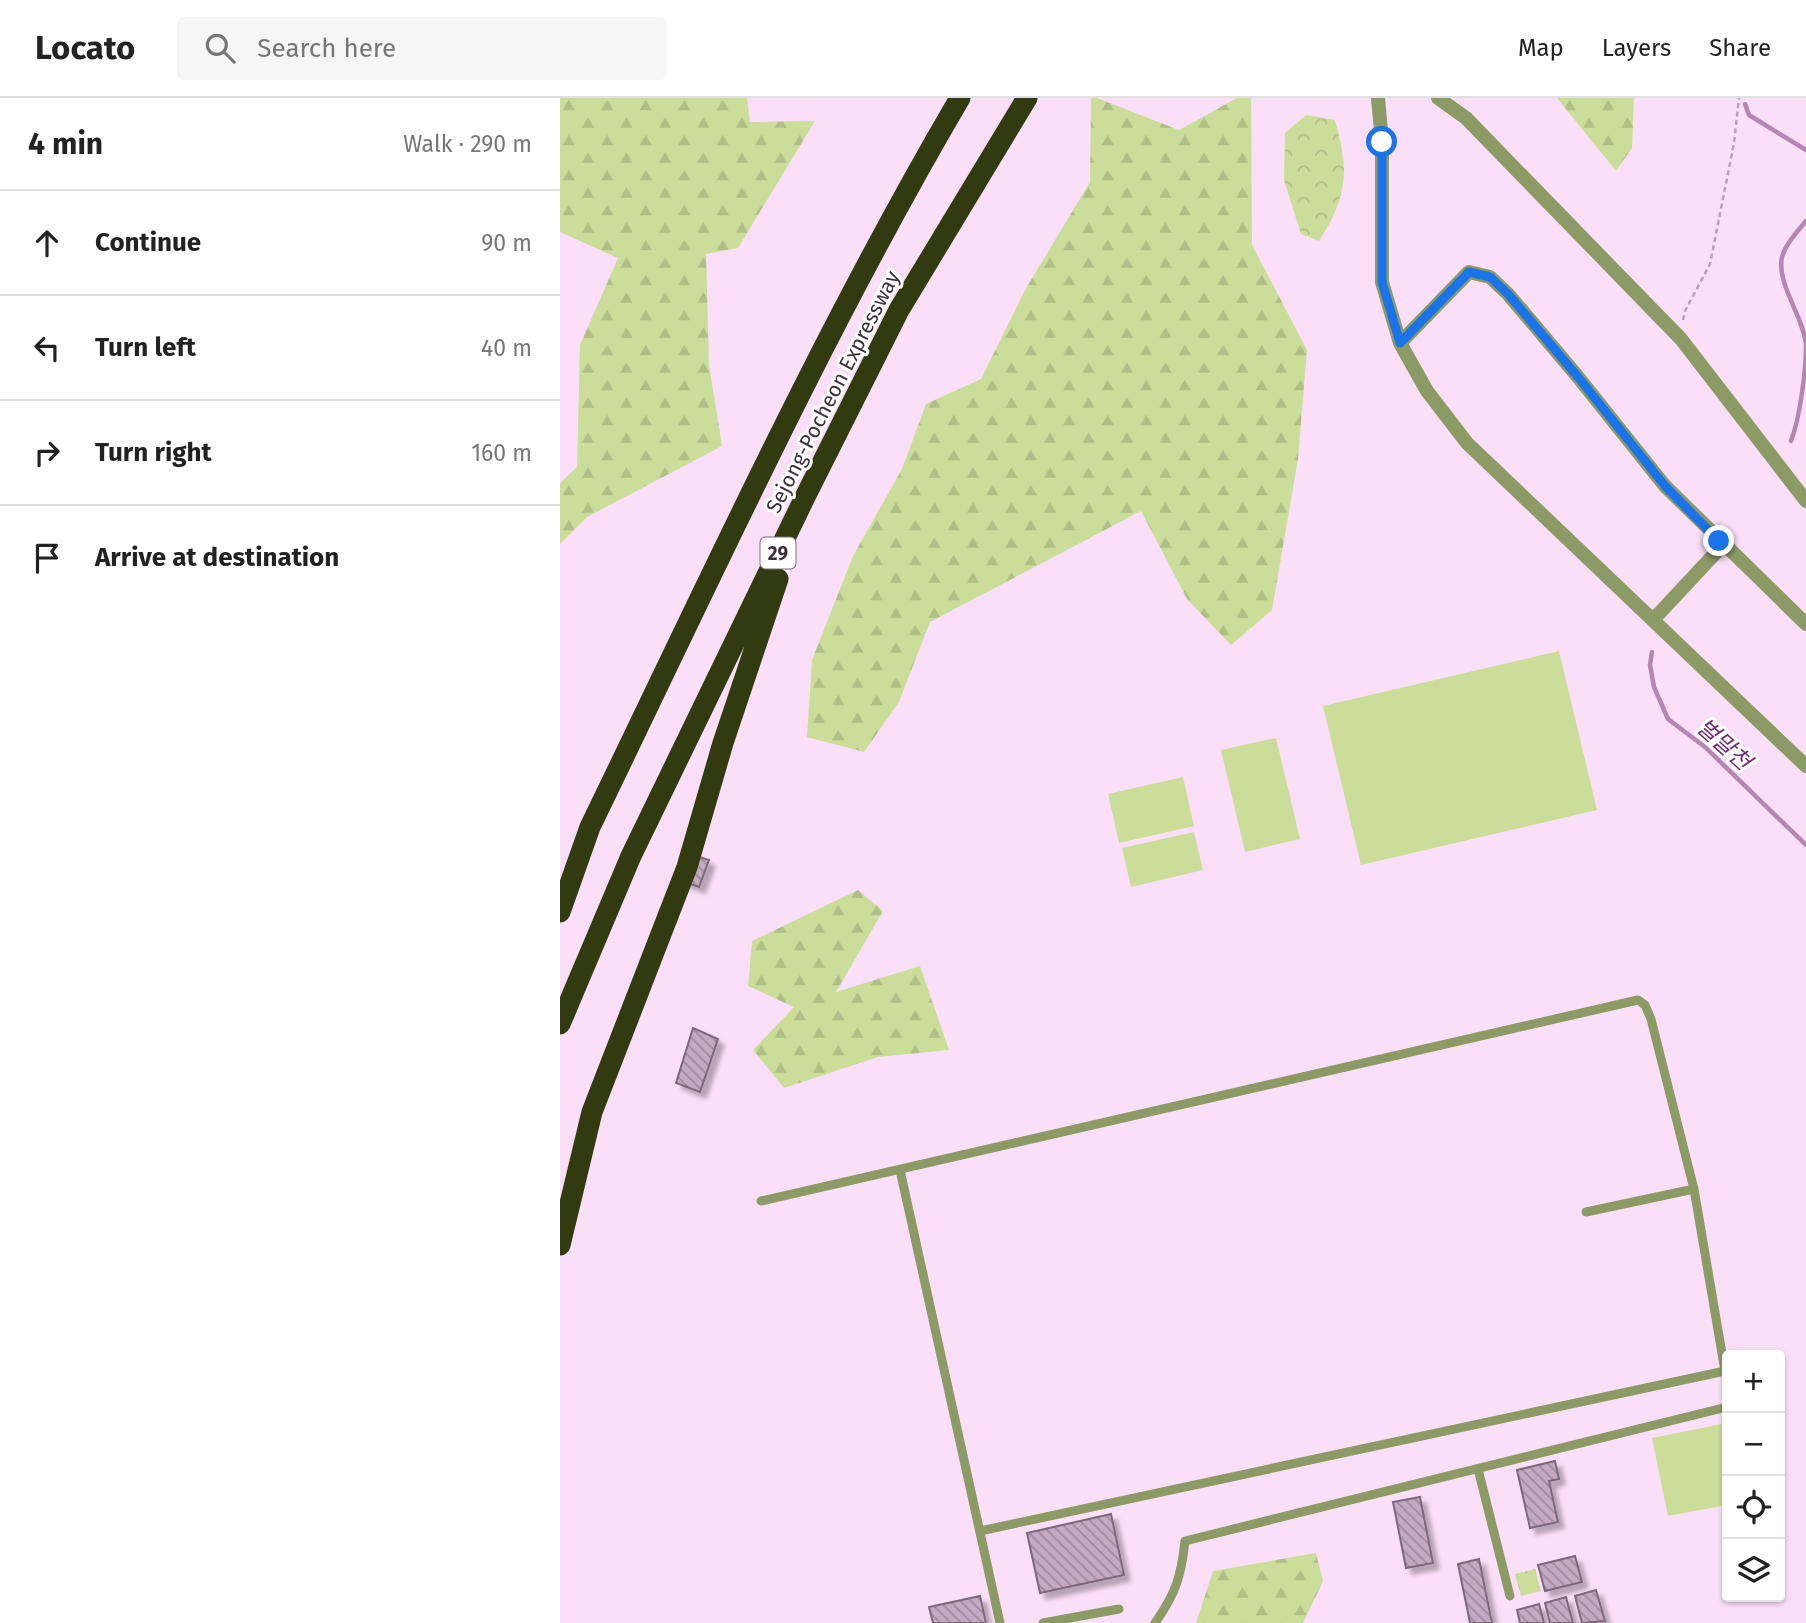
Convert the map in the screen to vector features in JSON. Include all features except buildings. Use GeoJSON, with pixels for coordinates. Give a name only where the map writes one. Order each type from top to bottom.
{"type":"FeatureCollection","features":[{"type":"Feature","properties":{"kind":"highway","name":"Sejong-Pocheon Expressway"},"geometry":{"type":"LineString","coordinates":[[560,912],[590,827],[832,327],[960,98]]}},
{"type":"Feature","properties":{"kind":"highway","name":"Sejong-Pocheon Expressway"},"geometry":{"type":"LineString","coordinates":[[560,1024],[631,856],[899,310],[1027,98]]}},
{"type":"Feature","properties":{"kind":"highway"},"geometry":{"type":"LineString","coordinates":[[560,1245],[593,1112],[687,867],[723,743],[805,497]]}},
{"type":"Feature","properties":{"kind":"highway"},"geometry":{"type":"LineString","coordinates":[[560,876],[590,827]]}},
{"type":"Feature","properties":{"kind":"street"},"geometry":{"type":"LineString","coordinates":[[1378,98],[1382,142],[1382,282],[1400,343],[1427,391],[1467,443],[1806,766]]}},
{"type":"Feature","properties":{"kind":"street"},"geometry":{"type":"LineString","coordinates":[[1438,98],[1466,118],[1681,339],[1806,501]]}},
{"type":"Feature","properties":{"kind":"street"},"geometry":{"type":"LineString","coordinates":[[1400,343],[1469,272],[1490,277],[1508,294],[1578,377],[1665,486],[1806,624]]}},
{"type":"Feature","properties":{"kind":"street"},"geometry":{"type":"LineString","coordinates":[[1653,620],[1723,545]]}},
{"type":"Feature","properties":{"kind":"lane"},"geometry":{"type":"LineString","coordinates":[[761,1201],[1638,1000],[1645,1005],[1651,1019],[1694,1189],[1725,1371],[980,1531]]}},
{"type":"Feature","properties":{"kind":"lane"},"geometry":{"type":"LineString","coordinates":[[900,1170],[1000,1623]]}},
{"type":"Feature","properties":{"kind":"lane"},"geometry":{"type":"LineString","coordinates":[[1586,1212],[1694,1189]]}},
{"type":"Feature","properties":{"kind":"lane"},"geometry":{"type":"LineString","coordinates":[[1154,1623],[1165,1608],[1181,1575],[1185,1541],[1722,1408]]}},
{"type":"Feature","properties":{"kind":"lane"},"geometry":{"type":"LineString","coordinates":[[1478,1469],[1510,1597]]}},
{"type":"Feature","properties":{"kind":"lane"},"geometry":{"type":"LineString","coordinates":[[1043,1623],[1119,1609]]}},
{"type":"Feature","properties":{"kind":"path"},"geometry":{"type":"LineString","coordinates":[[1681,339],[1685,311],[1710,264],[1734,143],[1739,98]]}},
{"type":"Feature","properties":{"kind":"green space"},"geometry":{"type":"Polygon","coordinates":[[[560,98],[747,98],[750,122],[815,121],[738,248],[706,254],[709,365],[722,446],[587,517],[560,544],[560,483],[577,467],[580,345],[618,258],[560,232],[560,98]]]}},
{"type":"Feature","properties":{"kind":"green space"},"geometry":{"type":"Polygon","coordinates":[[[1091,98],[1179,130],[1237,98],[1251,98],[1252,245],[1307,350],[1298,459],[1272,610],[1231,645],[1187,599],[1141,511],[930,622],[899,702],[864,752],[807,737],[812,660],[853,556],[902,469],[926,404],[981,379],[1025,290],[1090,182],[1091,98]]]}},
{"type":"Feature","properties":{"kind":"green space"},"geometry":{"type":"Polygon","coordinates":[[[1557,98],[1634,98],[1632,148],[1616,171],[1557,98]]]}},
{"type":"Feature","properties":{"kind":"green space"},"geometry":{"type":"Polygon","coordinates":[[[1306,115],[1335,120],[1344,169],[1336,211],[1319,241],[1301,234],[1284,180],[1285,133],[1306,115]]]}},
{"type":"Feature","properties":{"kind":"green space"},"geometry":{"type":"Polygon","coordinates":[[[1559,651],[1597,810],[1361,865],[1323,706],[1559,651]]]}},
{"type":"Feature","properties":{"kind":"green space"},"geometry":{"type":"Polygon","coordinates":[[[1276,738],[1300,839],[1245,852],[1221,750],[1276,738]]]}},
{"type":"Feature","properties":{"kind":"green space"},"geometry":{"type":"Polygon","coordinates":[[[1183,777],[1194,826],[1119,843],[1108,794],[1183,777]]]}},
{"type":"Feature","properties":{"kind":"green space"},"geometry":{"type":"Polygon","coordinates":[[[1194,832],[1203,870],[1131,887],[1122,848],[1194,832]]]}},
{"type":"Feature","properties":{"kind":"green space"},"geometry":{"type":"Polygon","coordinates":[[[858,890],[883,911],[836,992],[920,966],[949,1050],[878,1057],[784,1088],[753,1050],[794,1007],[748,986],[752,941],[858,890]]]}},
{"type":"Feature","properties":{"kind":"green space"},"geometry":{"type":"Polygon","coordinates":[[[1722,1424],[1722,1506],[1668,1516],[1652,1438],[1722,1424]]]}},
{"type":"Feature","properties":{"kind":"green space"},"geometry":{"type":"Polygon","coordinates":[[[1316,1553],[1323,1581],[1303,1623],[1196,1623],[1213,1571],[1316,1553]]]}},
{"type":"Feature","properties":{"kind":"green space"},"geometry":{"type":"Polygon","coordinates":[[[1535,1569],[1541,1591],[1521,1596],[1515,1574],[1535,1569]]]}},
{"type":"Feature","properties":{"kind":"waterway","name":"벌말천"},"geometry":{"type":"LineString","coordinates":[[1745,104],[1749,115],[1806,150]]}},
{"type":"Feature","properties":{"kind":"waterway","name":"벌말천"},"geometry":{"type":"LineString","coordinates":[[1791,441],[1802,394],[1806,345],[1781,267],[1786,247],[1806,221]]}},
{"type":"Feature","properties":{"kind":"waterway","name":"벌말천"},"geometry":{"type":"LineString","coordinates":[[1652,652],[1650,665],[1654,687],[1668,719],[1705,747],[1806,845]]}},
{"type":"Feature","properties":{"kind":"route"},"geometry":{"type":"LineString","coordinates":[[1382,142],[1382,282],[1400,343],[1469,272],[1490,277],[1508,294],[1578,377],[1665,486],[1719,541]]}}]}
